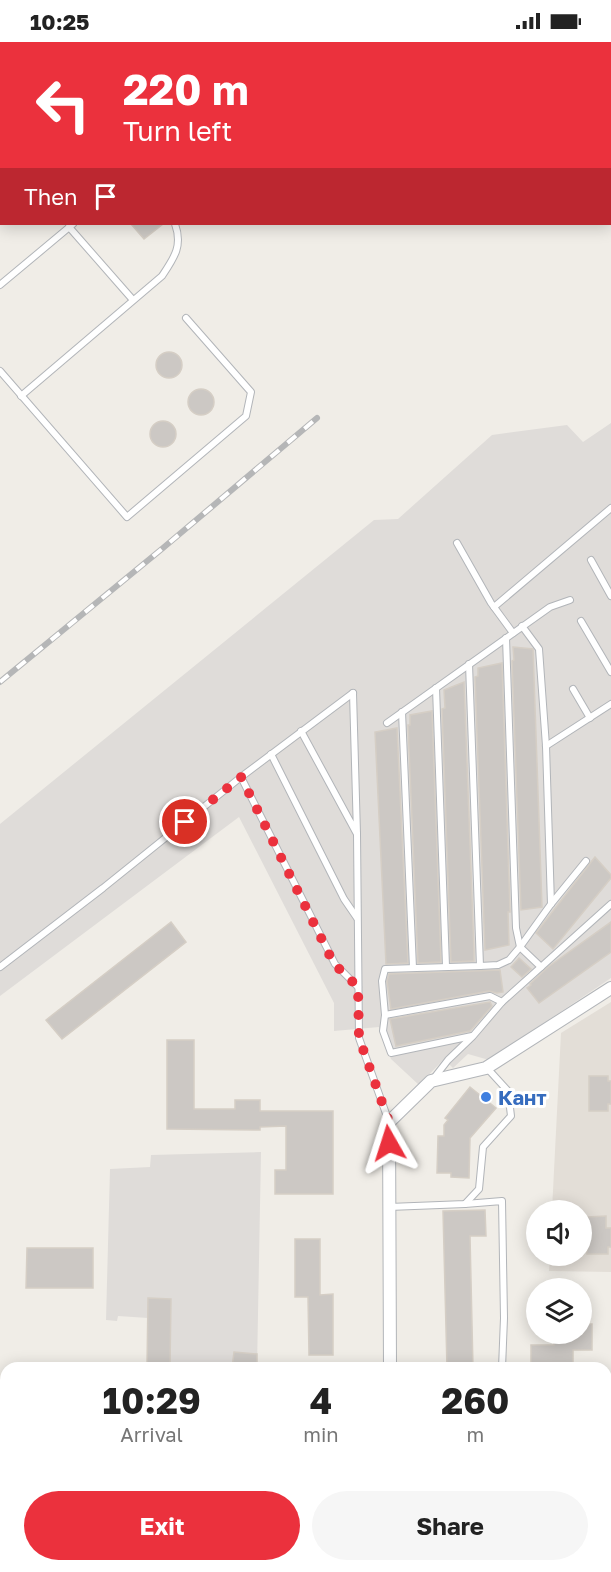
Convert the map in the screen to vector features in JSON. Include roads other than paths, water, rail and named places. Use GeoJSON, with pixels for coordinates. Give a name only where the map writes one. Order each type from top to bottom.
{"type":"FeatureCollection","features":[{"type":"Feature","properties":{"kind":"street"},"geometry":{"type":"LineString","coordinates":[[390,1362],[389,1122],[432,1081],[486,1068],[611,988]]}},
{"type":"Feature","properties":{"kind":"lane"},"geometry":{"type":"LineString","coordinates":[[0,285],[71,225],[133,300]]}},
{"type":"Feature","properties":{"kind":"lane"},"geometry":{"type":"LineString","coordinates":[[21,396],[162,276],[173,260],[178,246],[175,225]]}},
{"type":"Feature","properties":{"kind":"lane"},"geometry":{"type":"LineString","coordinates":[[0,371],[127,517],[246,416],[251,392],[186,318]]}},
{"type":"Feature","properties":{"kind":"lane"},"geometry":{"type":"LineString","coordinates":[[494,607],[611,508]]}},
{"type":"Feature","properties":{"kind":"lane"},"geometry":{"type":"LineString","coordinates":[[457,543],[494,607],[513,633]]}},
{"type":"Feature","properties":{"kind":"lane"},"geometry":{"type":"LineString","coordinates":[[591,560],[611,596]]}},
{"type":"Feature","properties":{"kind":"lane"},"geometry":{"type":"LineString","coordinates":[[387,723],[550,607],[570,600]]}},
{"type":"Feature","properties":{"kind":"lane"},"geometry":{"type":"LineString","coordinates":[[581,621],[611,672]]}},
{"type":"Feature","properties":{"kind":"lane"},"geometry":{"type":"LineString","coordinates":[[522,626],[540,650],[546,746],[551,904]]}},
{"type":"Feature","properties":{"kind":"lane"},"geometry":{"type":"LineString","coordinates":[[506,638],[516,928],[520,947],[541,967]]}},
{"type":"Feature","properties":{"kind":"lane"},"geometry":{"type":"LineString","coordinates":[[469,664],[480,966]]}},
{"type":"Feature","properties":{"kind":"lane"},"geometry":{"type":"LineString","coordinates":[[436,688],[446,966]]}},
{"type":"Feature","properties":{"kind":"lane"},"geometry":{"type":"LineString","coordinates":[[573,689],[590,718]]}},
{"type":"Feature","properties":{"kind":"lane"},"geometry":{"type":"LineString","coordinates":[[0,967],[241,777],[353,693],[359,1038],[389,1122]]}},
{"type":"Feature","properties":{"kind":"lane"},"geometry":{"type":"LineString","coordinates":[[546,746],[611,705]]}},
{"type":"Feature","properties":{"kind":"lane"},"geometry":{"type":"LineString","coordinates":[[402,712],[413,968]]}},
{"type":"Feature","properties":{"kind":"lane"},"geometry":{"type":"LineString","coordinates":[[301,731],[357,834]]}},
{"type":"Feature","properties":{"kind":"lane"},"geometry":{"type":"LineString","coordinates":[[271,754],[344,899],[357,919]]}},
{"type":"Feature","properties":{"kind":"lane"},"geometry":{"type":"LineString","coordinates":[[241,777],[334,964],[358,987]]}},
{"type":"Feature","properties":{"kind":"lane"},"geometry":{"type":"LineString","coordinates":[[473,1036],[391,1053],[383,1031],[385,1015],[382,981],[385,969],[498,965],[509,960],[586,861]]}},
{"type":"Feature","properties":{"kind":"lane"},"geometry":{"type":"LineString","coordinates":[[432,1081],[448,1060],[473,1036],[502,1002],[611,904]]}},
{"type":"Feature","properties":{"kind":"lane"},"geometry":{"type":"LineString","coordinates":[[385,1015],[490,996],[502,1002]]}},
{"type":"Feature","properties":{"kind":"lane"},"geometry":{"type":"LineString","coordinates":[[465,1204],[479,1189],[483,1147],[511,1116],[508,1091],[486,1068]]}},
{"type":"Feature","properties":{"kind":"lane"},"geometry":{"type":"LineString","coordinates":[[389,1208],[502,1201],[504,1318],[502,1362]]}},
{"type":"Feature","properties":{"kind":"railway"},"geometry":{"type":"LineString","coordinates":[[0,682],[317,418]]}},
{"type":"Feature","properties":{"kind":"place","name":"Кант"},"geometry":{"type":"Point","coordinates":[486,1097]}}]}
